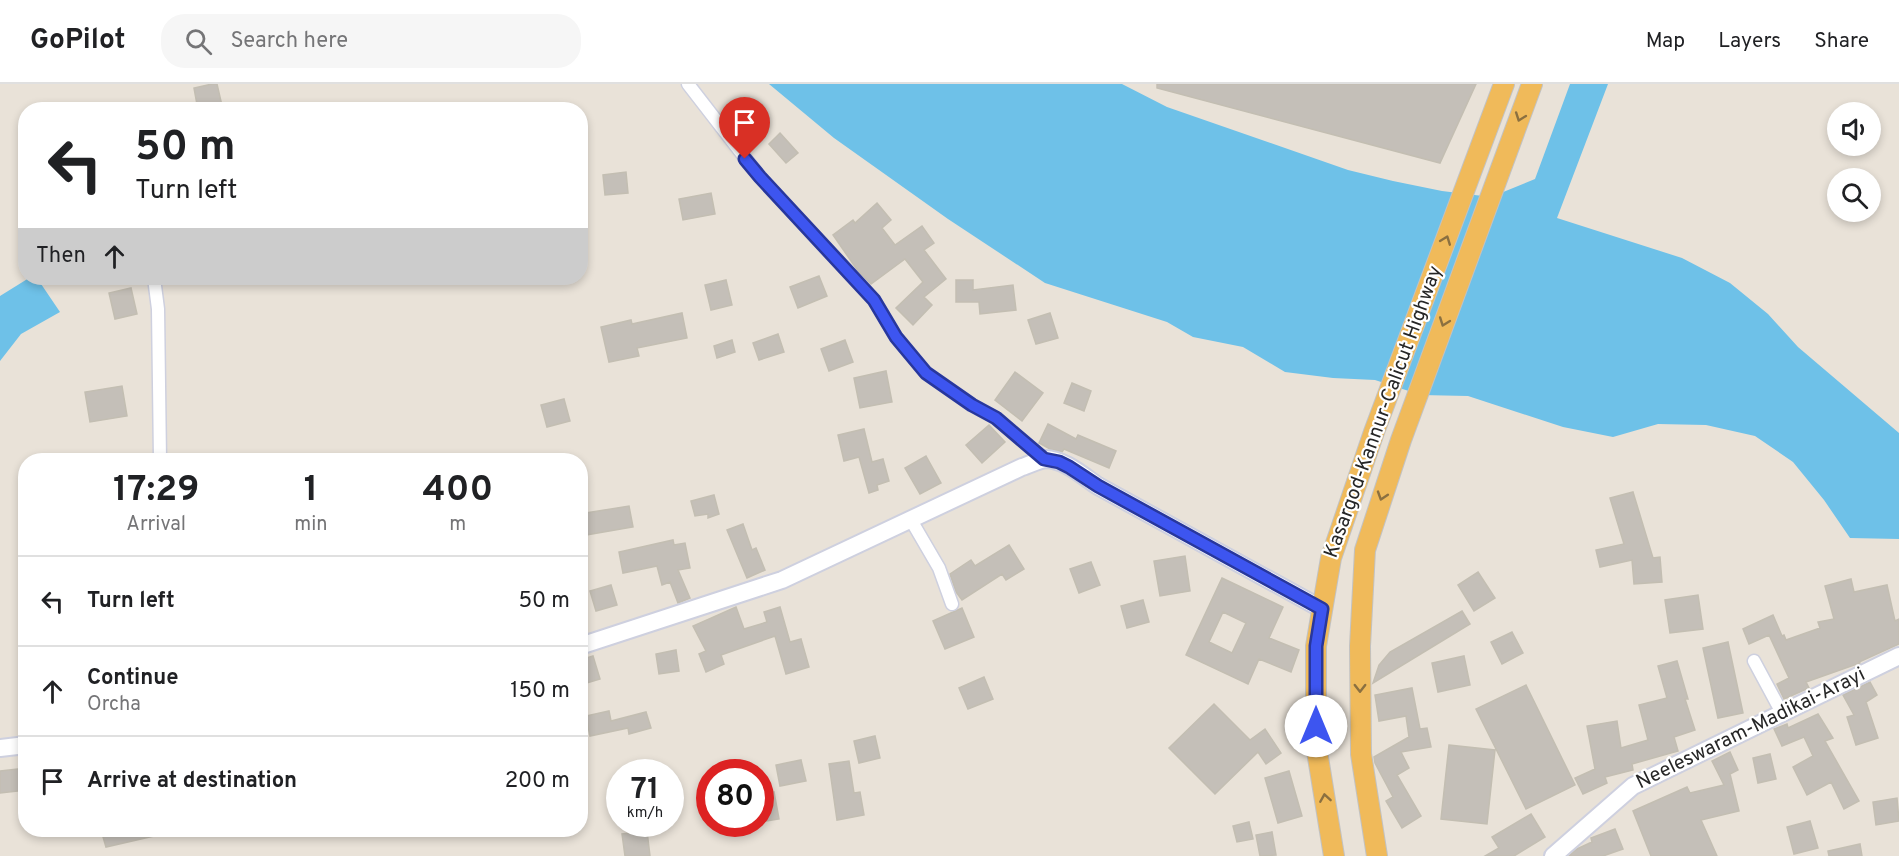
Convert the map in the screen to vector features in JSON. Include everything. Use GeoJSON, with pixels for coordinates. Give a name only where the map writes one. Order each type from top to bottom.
{"type":"FeatureCollection","features":[{"type":"Feature","properties":{"kind":"highway","name":"Kasargod-Kannur-Calicut Highway"},"geometry":{"type":"LineString","coordinates":[[1335,856],[1316,745],[1316,646],[1331,558],[1374,432],[1504,84]]}},
{"type":"Feature","properties":{"kind":"highway","name":"Kasargod-Kannur-Calicut Highway"},"geometry":{"type":"LineString","coordinates":[[1377,856],[1361,754],[1360,646],[1365,550],[1401,440],[1532,84]]}},
{"type":"Feature","properties":{"kind":"main road"},"geometry":{"type":"LineString","coordinates":[[588,643],[782,580],[1022,467],[1044,459],[1069,467],[1098,486],[1322,609]]}},
{"type":"Feature","properties":{"kind":"main road","name":"Neeleswaram-Madikai-Arayi"},"geometry":{"type":"LineString","coordinates":[[1552,856],[1634,786],[1899,656]]}},
{"type":"Feature","properties":{"kind":"main road"},"geometry":{"type":"LineString","coordinates":[[0,748],[18,746]]}},
{"type":"Feature","properties":{"kind":"street"},"geometry":{"type":"LineString","coordinates":[[687,84],[760,177],[874,300],[896,337],[926,373],[972,405],[996,418],[1044,459]]}},
{"type":"Feature","properties":{"kind":"street"},"geometry":{"type":"LineString","coordinates":[[155,285],[158,309],[160,453]]}},
{"type":"Feature","properties":{"kind":"street"},"geometry":{"type":"LineString","coordinates":[[910,520],[939,568],[952,604]]}},
{"type":"Feature","properties":{"kind":"street"},"geometry":{"type":"LineString","coordinates":[[1754,661],[1782,713]]}},
{"type":"Feature","properties":{"kind":"water"},"geometry":{"type":"Polygon","coordinates":[[[769,84],[1122,84],[1167,107],[1348,170],[1442,191],[1491,197],[1535,179],[1570,84],[1608,84],[1557,218],[1682,258],[1730,283],[1768,314],[1798,347],[1899,433],[1899,539],[1850,538],[1824,500],[1793,462],[1755,436],[1706,425],[1658,424],[1613,437],[1563,427],[1468,396],[1421,395],[1375,380],[1285,372],[1243,347],[1193,337],[1167,322],[1045,283],[948,219],[834,138],[769,84]]]}},
{"type":"Feature","properties":{"kind":"water"},"geometry":{"type":"Polygon","coordinates":[[[18,285],[42,285],[60,312],[21,334],[0,361],[0,296],[18,285]]]}},
{"type":"Feature","properties":{"kind":"building"},"geometry":{"type":"Polygon","coordinates":[[[217,84],[221,102],[197,102],[194,88],[217,84]]]}},
{"type":"Feature","properties":{"kind":"building"},"geometry":{"type":"Polygon","coordinates":[[[1157,84],[1476,84],[1440,163],[1157,88],[1157,84]]]}},
{"type":"Feature","properties":{"kind":"building"},"geometry":{"type":"Polygon","coordinates":[[[741,98],[763,119],[747,135],[726,115],[741,98]]]}},
{"type":"Feature","properties":{"kind":"building"},"geometry":{"type":"Polygon","coordinates":[[[780,133],[798,153],[786,163],[769,144],[780,133]]]}},
{"type":"Feature","properties":{"kind":"building"},"geometry":{"type":"Polygon","coordinates":[[[626,172],[628,193],[605,195],[603,175],[626,172]]]}},
{"type":"Feature","properties":{"kind":"building"},"geometry":{"type":"Polygon","coordinates":[[[711,193],[715,214],[683,220],[679,199],[711,193]]]}},
{"type":"Feature","properties":{"kind":"building"},"geometry":{"type":"Polygon","coordinates":[[[877,203],[891,220],[882,228],[895,245],[922,226],[934,243],[924,250],[946,279],[924,297],[932,305],[913,325],[896,308],[923,282],[905,259],[871,284],[858,271],[833,235],[853,220],[855,223],[877,203]]]}},
{"type":"Feature","properties":{"kind":"building"},"geometry":{"type":"Polygon","coordinates":[[[819,276],[827,296],[798,308],[790,287],[819,276]]]}},
{"type":"Feature","properties":{"kind":"building"},"geometry":{"type":"Polygon","coordinates":[[[726,280],[732,305],[711,310],[705,285],[726,280]]]}},
{"type":"Feature","properties":{"kind":"building"},"geometry":{"type":"Polygon","coordinates":[[[956,280],[973,280],[973,290],[1013,285],[1016,310],[980,314],[979,302],[956,302],[956,280]]]}},
{"type":"Feature","properties":{"kind":"building"},"geometry":{"type":"Polygon","coordinates":[[[131,288],[137,314],[115,319],[109,293],[131,288]]]}},
{"type":"Feature","properties":{"kind":"building"},"geometry":{"type":"Polygon","coordinates":[[[682,313],[687,338],[637,348],[639,356],[609,362],[601,327],[631,320],[632,324],[682,313]]]}},
{"type":"Feature","properties":{"kind":"building"},"geometry":{"type":"Polygon","coordinates":[[[1050,313],[1058,338],[1036,344],[1028,320],[1050,313]]]}},
{"type":"Feature","properties":{"kind":"building"},"geometry":{"type":"Polygon","coordinates":[[[778,334],[784,352],[759,360],[753,343],[778,334]]]}},
{"type":"Feature","properties":{"kind":"building"},"geometry":{"type":"Polygon","coordinates":[[[732,340],[735,352],[717,358],[714,346],[732,340]]]}},
{"type":"Feature","properties":{"kind":"building"},"geometry":{"type":"Polygon","coordinates":[[[845,340],[853,362],[829,371],[821,349],[845,340]]]}},
{"type":"Feature","properties":{"kind":"building"},"geometry":{"type":"Polygon","coordinates":[[[886,371],[892,402],[860,408],[854,378],[886,371]]]}},
{"type":"Feature","properties":{"kind":"building"},"geometry":{"type":"Polygon","coordinates":[[[1015,372],[1043,393],[1022,421],[995,400],[1015,372]]]}},
{"type":"Feature","properties":{"kind":"building"},"geometry":{"type":"Polygon","coordinates":[[[1072,383],[1091,391],[1084,411],[1064,403],[1072,383]]]}},
{"type":"Feature","properties":{"kind":"building"},"geometry":{"type":"Polygon","coordinates":[[[122,386],[127,416],[90,422],[85,392],[122,386]]]}},
{"type":"Feature","properties":{"kind":"building"},"geometry":{"type":"Polygon","coordinates":[[[564,399],[570,421],[547,427],[541,405],[564,399]]]}},
{"type":"Feature","properties":{"kind":"building"},"geometry":{"type":"Polygon","coordinates":[[[1048,424],[1076,439],[1078,435],[1116,451],[1109,468],[1064,449],[1062,452],[1039,443],[1048,424]]]}},
{"type":"Feature","properties":{"kind":"building"},"geometry":{"type":"Polygon","coordinates":[[[989,425],[1005,442],[982,463],[966,445],[989,425]]]}},
{"type":"Feature","properties":{"kind":"building"},"geometry":{"type":"Polygon","coordinates":[[[864,429],[872,462],[883,459],[889,481],[877,485],[878,490],[869,493],[859,457],[844,461],[838,435],[864,429]]]}},
{"type":"Feature","properties":{"kind":"building"},"geometry":{"type":"Polygon","coordinates":[[[926,456],[941,483],[920,494],[905,468],[926,456]]]}},
{"type":"Feature","properties":{"kind":"building"},"geometry":{"type":"Polygon","coordinates":[[[1633,492],[1653,558],[1660,557],[1662,582],[1634,584],[1632,560],[1600,567],[1596,550],[1624,544],[1610,498],[1633,492]]]}},
{"type":"Feature","properties":{"kind":"building"},"geometry":{"type":"Polygon","coordinates":[[[714,495],[719,514],[708,518],[708,514],[695,516],[691,501],[714,495]]]}},
{"type":"Feature","properties":{"kind":"building"},"geometry":{"type":"Polygon","coordinates":[[[629,506],[633,527],[588,535],[588,513],[629,506]]]}},
{"type":"Feature","properties":{"kind":"building"},"geometry":{"type":"Polygon","coordinates":[[[743,524],[752,550],[756,548],[765,570],[747,578],[727,530],[743,524]]]}},
{"type":"Feature","properties":{"kind":"building"},"geometry":{"type":"Polygon","coordinates":[[[673,540],[674,545],[685,543],[690,568],[678,570],[690,598],[678,603],[670,582],[662,585],[657,566],[623,573],[619,552],[673,540]]]}},
{"type":"Feature","properties":{"kind":"building"},"geometry":{"type":"Polygon","coordinates":[[[1009,545],[1024,569],[1006,580],[1002,574],[962,600],[956,592],[950,574],[971,560],[975,566],[1009,545]]]}},
{"type":"Feature","properties":{"kind":"building"},"geometry":{"type":"Polygon","coordinates":[[[1185,556],[1190,591],[1160,596],[1154,561],[1185,556]]]}},
{"type":"Feature","properties":{"kind":"building"},"geometry":{"type":"Polygon","coordinates":[[[1091,562],[1100,585],[1079,593],[1070,569],[1091,562]]]}},
{"type":"Feature","properties":{"kind":"building"},"geometry":{"type":"Polygon","coordinates":[[[1478,572],[1495,598],[1474,611],[1458,585],[1478,572]]]}},
{"type":"Feature","properties":{"kind":"building"},"geometry":{"type":"Polygon","coordinates":[[[1222,578],[1283,607],[1269,638],[1299,650],[1291,672],[1259,659],[1248,684],[1186,655],[1222,578]],[[1223,612],[1209,642],[1232,653],[1246,623],[1223,612]]]}},
{"type":"Feature","properties":{"kind":"building"},"geometry":{"type":"Polygon","coordinates":[[[1851,579],[1854,592],[1887,585],[1895,621],[1899,619],[1899,644],[1860,663],[1806,682],[1809,688],[1784,699],[1777,684],[1789,678],[1769,635],[1749,644],[1743,629],[1773,615],[1786,640],[1820,628],[1818,622],[1834,619],[1825,586],[1851,579]]]}},
{"type":"Feature","properties":{"kind":"building"},"geometry":{"type":"Polygon","coordinates":[[[611,585],[617,605],[596,611],[590,591],[611,585]]]}},
{"type":"Feature","properties":{"kind":"building"},"geometry":{"type":"Polygon","coordinates":[[[1698,595],[1703,629],[1670,633],[1665,600],[1698,595]]]}},
{"type":"Feature","properties":{"kind":"building"},"geometry":{"type":"Polygon","coordinates":[[[1143,600],[1149,622],[1127,628],[1121,606],[1143,600]]]}},
{"type":"Feature","properties":{"kind":"building"},"geometry":{"type":"Polygon","coordinates":[[[736,607],[744,629],[767,622],[764,612],[780,607],[790,642],[801,639],[809,667],[786,674],[775,636],[721,655],[724,664],[706,672],[699,654],[706,651],[693,626],[736,607]]]}},
{"type":"Feature","properties":{"kind":"building"},"geometry":{"type":"Polygon","coordinates":[[[962,608],[974,637],[945,649],[933,621],[962,608]]]}},
{"type":"Feature","properties":{"kind":"building"},"geometry":{"type":"Polygon","coordinates":[[[1462,611],[1470,624],[1373,683],[1379,665],[1390,652],[1462,611]]]}},
{"type":"Feature","properties":{"kind":"building"},"geometry":{"type":"Polygon","coordinates":[[[1512,632],[1523,653],[1502,664],[1491,642],[1512,632]]]}},
{"type":"Feature","properties":{"kind":"building"},"geometry":{"type":"Polygon","coordinates":[[[1728,642],[1743,713],[1718,718],[1703,648],[1728,642]]]}},
{"type":"Feature","properties":{"kind":"building"},"geometry":{"type":"Polygon","coordinates":[[[676,650],[679,671],[659,674],[656,654],[676,650]]]}},
{"type":"Feature","properties":{"kind":"building"},"geometry":{"type":"Polygon","coordinates":[[[593,656],[600,679],[588,683],[588,658],[593,656]]]}},
{"type":"Feature","properties":{"kind":"building"},"geometry":{"type":"Polygon","coordinates":[[[1464,656],[1470,685],[1438,692],[1432,663],[1464,656]]]}},
{"type":"Feature","properties":{"kind":"building"},"geometry":{"type":"Polygon","coordinates":[[[1677,661],[1688,699],[1685,699],[1695,730],[1674,737],[1678,751],[1632,764],[1633,770],[1605,777],[1607,783],[1583,794],[1575,778],[1595,769],[1587,726],[1617,721],[1621,748],[1648,740],[1639,705],[1667,698],[1658,666],[1677,661]]]}},
{"type":"Feature","properties":{"kind":"building"},"geometry":{"type":"Polygon","coordinates":[[[984,677],[993,699],[968,709],[959,688],[984,677]]]}},
{"type":"Feature","properties":{"kind":"building"},"geometry":{"type":"Polygon","coordinates":[[[1870,682],[1877,695],[1866,702],[1878,738],[1856,745],[1847,717],[1854,715],[1843,695],[1870,682]]]}},
{"type":"Feature","properties":{"kind":"building"},"geometry":{"type":"Polygon","coordinates":[[[1526,685],[1575,785],[1526,809],[1476,709],[1526,685]]]}},
{"type":"Feature","properties":{"kind":"building"},"geometry":{"type":"Polygon","coordinates":[[[1412,688],[1420,729],[1427,728],[1431,747],[1401,752],[1409,768],[1397,775],[1421,816],[1402,828],[1386,801],[1393,797],[1374,757],[1409,737],[1406,716],[1379,721],[1375,695],[1412,688]]]}},
{"type":"Feature","properties":{"kind":"building"},"geometry":{"type":"Polygon","coordinates":[[[1214,704],[1250,740],[1265,729],[1281,753],[1266,764],[1258,752],[1215,794],[1169,748],[1214,704]]]}},
{"type":"Feature","properties":{"kind":"building"},"geometry":{"type":"Polygon","coordinates":[[[609,711],[611,721],[646,712],[651,728],[629,734],[628,728],[590,736],[588,716],[609,711]]]}},
{"type":"Feature","properties":{"kind":"building"},"geometry":{"type":"Polygon","coordinates":[[[1818,714],[1833,738],[1825,741],[1859,801],[1844,809],[1831,782],[1807,795],[1793,767],[1813,756],[1804,737],[1782,746],[1774,729],[1787,724],[1788,728],[1818,714]]]}},
{"type":"Feature","properties":{"kind":"building"},"geometry":{"type":"Polygon","coordinates":[[[875,736],[880,758],[859,763],[854,741],[875,736]]]}},
{"type":"Feature","properties":{"kind":"building"},"geometry":{"type":"Polygon","coordinates":[[[1449,745],[1495,750],[1487,824],[1441,819],[1449,745]]]}},
{"type":"Feature","properties":{"kind":"building"},"geometry":{"type":"Polygon","coordinates":[[[1730,752],[1738,770],[1730,774],[1739,811],[1701,820],[1717,856],[1651,856],[1633,811],[1687,787],[1690,793],[1724,785],[1712,761],[1730,752]]]}},
{"type":"Feature","properties":{"kind":"building"},"geometry":{"type":"Polygon","coordinates":[[[1770,754],[1776,779],[1758,783],[1753,758],[1770,754]]]}},
{"type":"Feature","properties":{"kind":"building"},"geometry":{"type":"Polygon","coordinates":[[[801,760],[806,781],[780,786],[776,765],[801,760]]]}},
{"type":"Feature","properties":{"kind":"building"},"geometry":{"type":"Polygon","coordinates":[[[849,761],[854,793],[860,792],[864,815],[837,820],[829,764],[849,761]]]}},
{"type":"Feature","properties":{"kind":"building"},"geometry":{"type":"Polygon","coordinates":[[[18,769],[18,791],[0,793],[0,771],[18,769]]]}},
{"type":"Feature","properties":{"kind":"building"},"geometry":{"type":"Polygon","coordinates":[[[1289,771],[1302,816],[1278,823],[1265,778],[1289,771]]]}},
{"type":"Feature","properties":{"kind":"building"},"geometry":{"type":"Polygon","coordinates":[[[774,792],[779,819],[774,820],[774,792]]]}},
{"type":"Feature","properties":{"kind":"building"},"geometry":{"type":"Polygon","coordinates":[[[1897,798],[1899,821],[1876,825],[1873,802],[1897,798]]]}},
{"type":"Feature","properties":{"kind":"building"},"geometry":{"type":"Polygon","coordinates":[[[1531,814],[1545,837],[1514,856],[1485,856],[1499,848],[1492,837],[1531,814]]]}},
{"type":"Feature","properties":{"kind":"building"},"geometry":{"type":"Polygon","coordinates":[[[1810,821],[1818,848],[1794,854],[1787,827],[1810,821]]]}},
{"type":"Feature","properties":{"kind":"building"},"geometry":{"type":"Polygon","coordinates":[[[1249,822],[1253,839],[1237,842],[1233,826],[1249,822]]]}},
{"type":"Feature","properties":{"kind":"building"},"geometry":{"type":"Polygon","coordinates":[[[1615,829],[1623,849],[1603,856],[1569,856],[1577,849],[1592,842],[1591,838],[1615,829]]]}},
{"type":"Feature","properties":{"kind":"building"},"geometry":{"type":"Polygon","coordinates":[[[1272,832],[1276,855],[1260,856],[1256,835],[1272,832]]]}},
{"type":"Feature","properties":{"kind":"building"},"geometry":{"type":"Polygon","coordinates":[[[103,837],[150,837],[106,847],[103,837]]]}},
{"type":"Feature","properties":{"kind":"building"},"geometry":{"type":"Polygon","coordinates":[[[622,837],[648,837],[650,856],[625,856],[622,837]]]}},
{"type":"Feature","properties":{"kind":"building"},"geometry":{"type":"Polygon","coordinates":[[[1860,844],[1862,856],[1829,856],[1828,851],[1860,844]]]}},
{"type":"Feature","properties":{"kind":"route"},"geometry":{"type":"LineString","coordinates":[[745,159],[874,300],[896,337],[926,373],[972,405],[996,418],[1044,459],[1069,467],[1098,486],[1322,609],[1316,646],[1316,726]]}}]}
